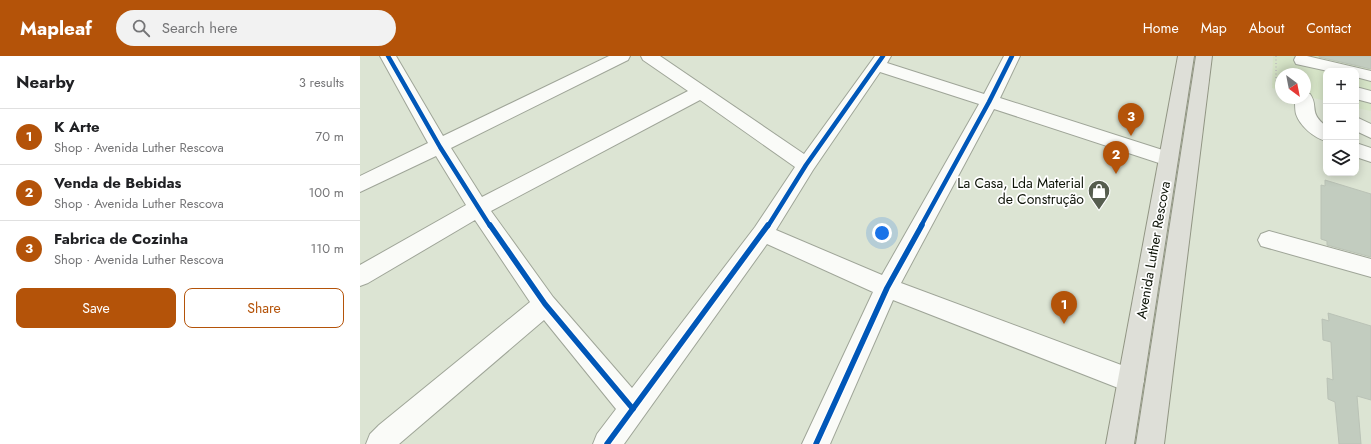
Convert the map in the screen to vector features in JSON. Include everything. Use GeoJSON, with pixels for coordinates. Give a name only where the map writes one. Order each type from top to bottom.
{"type":"FeatureCollection","features":[{"type":"Feature","properties":{"kind":"main road","name":"Avenida Luther Rescova"},"geometry":{"type":"LineString","coordinates":[[1120,444],[1186,56]]}},
{"type":"Feature","properties":{"kind":"main road","name":"Avenida Luther Rescova"},"geometry":{"type":"LineString","coordinates":[[1150,444],[1204,56]]}},
{"type":"Feature","properties":{"kind":"street"},"geometry":{"type":"LineString","coordinates":[[388,56],[440,147],[478,208],[545,304],[633,409]]}},
{"type":"Feature","properties":{"kind":"street"},"geometry":{"type":"LineString","coordinates":[[360,185],[440,147],[622,56]]}},
{"type":"Feature","properties":{"kind":"street"},"geometry":{"type":"LineString","coordinates":[[649,56],[806,166]]}},
{"type":"Feature","properties":{"kind":"street"},"geometry":{"type":"LineString","coordinates":[[816,444],[887,288],[989,102],[1012,56]]}},
{"type":"Feature","properties":{"kind":"street"},"geometry":{"type":"LineString","coordinates":[[607,444],[763,233],[806,166],[880,60],[989,102],[1168,159]]}},
{"type":"Feature","properties":{"kind":"street"},"geometry":{"type":"LineString","coordinates":[[1302,63],[1345,68]]}},
{"type":"Feature","properties":{"kind":"street"},"geometry":{"type":"LineString","coordinates":[[1359,72],[1371,76]]}},
{"type":"Feature","properties":{"kind":"street"},"geometry":{"type":"LineString","coordinates":[[360,276],[478,208],[702,92]]}},
{"type":"Feature","properties":{"kind":"street"},"geometry":{"type":"LineString","coordinates":[[1359,94],[1371,97]]}},
{"type":"Feature","properties":{"kind":"street"},"geometry":{"type":"LineString","coordinates":[[1304,104],[1305,114],[1314,126],[1323,133]]}},
{"type":"Feature","properties":{"kind":"street"},"geometry":{"type":"LineString","coordinates":[[1359,125],[1371,132]]}},
{"type":"Feature","properties":{"kind":"street"},"geometry":{"type":"LineString","coordinates":[[1359,151],[1371,154]]}},
{"type":"Feature","properties":{"kind":"street"},"geometry":{"type":"LineString","coordinates":[[763,233],[887,288],[1131,381]]}},
{"type":"Feature","properties":{"kind":"street"},"geometry":{"type":"LineString","coordinates":[[1269,240],[1371,268]]}},
{"type":"Feature","properties":{"kind":"street"},"geometry":{"type":"LineString","coordinates":[[380,444],[545,304]]}},
{"type":"Feature","properties":{"kind":"path"},"geometry":{"type":"LineString","coordinates":[[1276,56],[1276,68]]}},
{"type":"Feature","properties":{"kind":"shaded area"},"geometry":{"type":"Polygon","coordinates":[[[1273,56],[1371,56],[1371,111],[1359,109],[1359,68],[1323,68],[1323,100],[1311,97],[1311,68],[1275,68],[1275,89],[1272,88],[1273,56]]]}},
{"type":"Feature","properties":{"kind":"building"},"geometry":{"type":"Polygon","coordinates":[[[1371,56],[1371,69],[1319,57],[1371,56]]]}},
{"type":"Feature","properties":{"kind":"building"},"geometry":{"type":"Polygon","coordinates":[[[1325,180],[1371,194],[1371,257],[1327,245],[1327,241],[1321,239],[1321,185],[1325,186],[1325,180]]]}},
{"type":"Feature","properties":{"kind":"building"},"geometry":{"type":"Polygon","coordinates":[[[1328,313],[1371,326],[1371,400],[1357,396],[1361,444],[1339,444],[1335,402],[1328,399],[1327,378],[1333,380],[1331,342],[1323,340],[1322,319],[1329,321],[1328,313]]]}},
{"type":"Feature","properties":{"kind":"cycle path"},"geometry":{"type":"LineString","coordinates":[[388,56],[440,147],[478,208],[545,304],[633,409]]}},
{"type":"Feature","properties":{"kind":"cycle path"},"geometry":{"type":"LineString","coordinates":[[607,444],[763,233],[806,165],[883,56]]}},
{"type":"Feature","properties":{"kind":"cycle path"},"geometry":{"type":"LineString","coordinates":[[816,444],[887,288],[989,102],[1012,56]]}},
{"type":"Feature","properties":{"kind":"place","name":"Fabrica de Cozinha"},"geometry":{"type":"Point","coordinates":[1131,136]}},
{"type":"Feature","properties":{"kind":"place","name":"Venda de Bebidas"},"geometry":{"type":"Point","coordinates":[1116,174]}},
{"type":"Feature","properties":{"kind":"place","name":"La Casa, Lda Material de Construção"},"geometry":{"type":"Point","coordinates":[1099,210]}},
{"type":"Feature","properties":{"kind":"place","name":"K Arte"},"geometry":{"type":"Point","coordinates":[1064,324]}}]}
